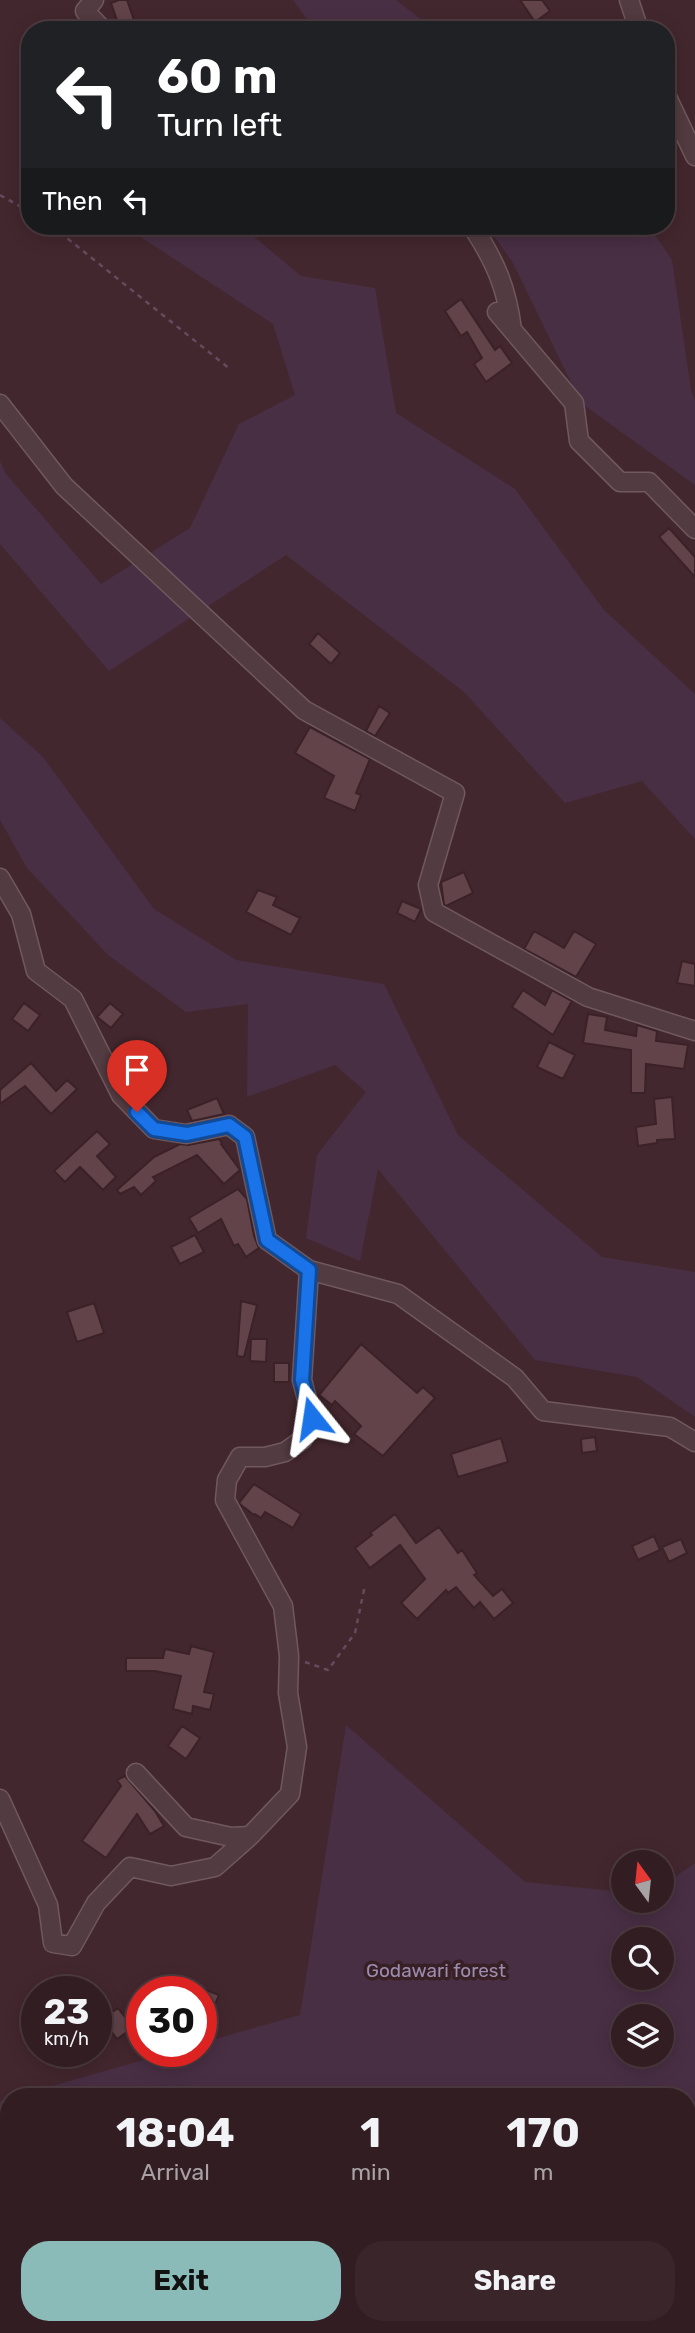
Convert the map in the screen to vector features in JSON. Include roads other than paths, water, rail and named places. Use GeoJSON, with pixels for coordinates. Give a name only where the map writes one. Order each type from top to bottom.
{"type":"FeatureCollection","features":[{"type":"Feature","properties":{"kind":"street"},"geometry":{"type":"LineString","coordinates":[[94,0],[85,11],[94,21]]}},
{"type":"Feature","properties":{"kind":"street"},"geometry":{"type":"LineString","coordinates":[[629,0],[636,21]]}},
{"type":"Feature","properties":{"kind":"street"},"geometry":{"type":"LineString","coordinates":[[675,114],[695,156]]}},
{"type":"Feature","properties":{"kind":"street"},"geometry":{"type":"LineString","coordinates":[[477,235],[500,274],[509,300],[512,330]]}},
{"type":"Feature","properties":{"kind":"street"},"geometry":{"type":"LineString","coordinates":[[497,312],[574,403],[579,441],[620,482],[649,482],[695,529]]}},
{"type":"Feature","properties":{"kind":"street"},"geometry":{"type":"LineString","coordinates":[[0,404],[64,486],[304,710],[455,793],[428,886],[434,912],[588,997],[695,1031]]}},
{"type":"Feature","properties":{"kind":"street"},"geometry":{"type":"LineString","coordinates":[[0,878],[21,914],[36,971],[74,999],[121,1095],[154,1129],[187,1134],[229,1125],[245,1137],[267,1240],[309,1270],[398,1294],[515,1378],[543,1411],[670,1427],[695,1442]]}},
{"type":"Feature","properties":{"kind":"street"},"geometry":{"type":"LineString","coordinates":[[0,1799],[48,1905],[52,1943],[72,1946],[96,1903],[130,1867],[171,1876],[215,1867],[250,1836],[290,1794],[297,1747],[288,1693],[289,1656],[282,1606],[225,1500],[227,1480],[240,1457],[265,1457],[285,1452],[303,1439],[312,1418],[302,1380],[309,1270]]}},
{"type":"Feature","properties":{"kind":"street"},"geometry":{"type":"LineString","coordinates":[[136,1773],[186,1828],[231,1837],[250,1836]]}},
{"type":"Feature","properties":{"kind":"park label","name":"Godawari forest"},"geometry":{"type":"Point","coordinates":[436,1970]}}]}
